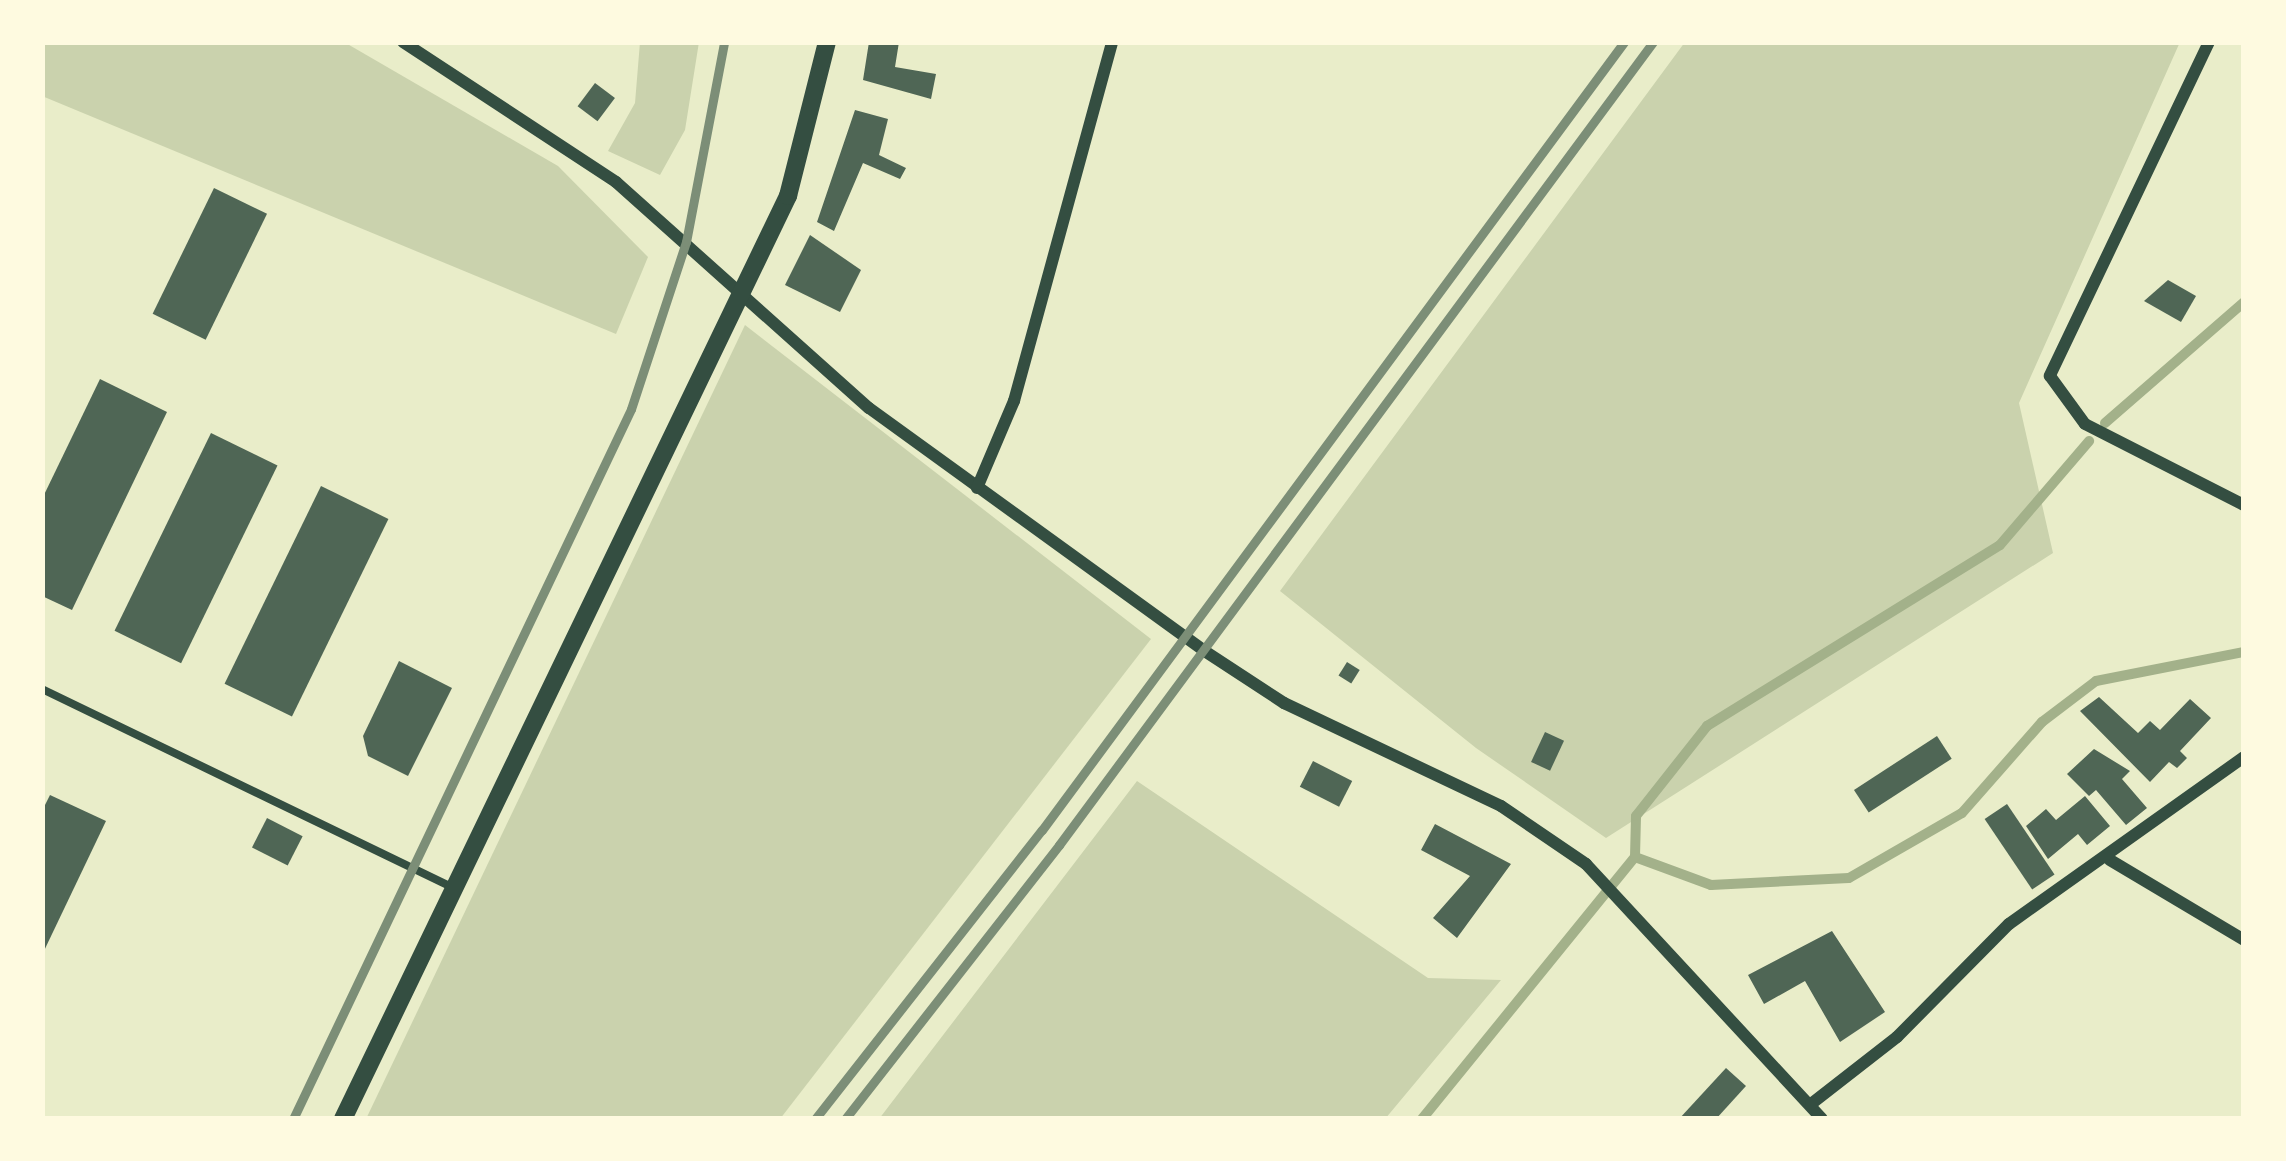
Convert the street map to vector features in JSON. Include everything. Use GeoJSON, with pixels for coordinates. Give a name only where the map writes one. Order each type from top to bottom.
{"type":"FeatureCollection","features":[{"type":"Feature","properties":{"kind":"street"},"geometry":{"type":"LineString","coordinates":[[403,42],[616,182],[740,297],[977,488],[1284,703],[1501,806],[1586,864],[1822,1119]]}},
{"type":"Feature","properties":{"kind":"street"},"geometry":{"type":"LineString","coordinates":[[343,1119],[788,196],[827,42]]}},
{"type":"Feature","properties":{"kind":"street"},"geometry":{"type":"LineString","coordinates":[[977,488],[1014,401],[1112,42]]}},
{"type":"Feature","properties":{"kind":"street"},"geometry":{"type":"LineString","coordinates":[[2209,42],[2050,376],[2085,424],[2244,505]]}},
{"type":"Feature","properties":{"kind":"street"},"geometry":{"type":"LineString","coordinates":[[1811,1104],[1897,1037],[2009,924],[2110,860],[2244,757]]}},
{"type":"Feature","properties":{"kind":"street"},"geometry":{"type":"LineString","coordinates":[[2110,860],[2244,940]]}},
{"type":"Feature","properties":{"kind":"lane"},"geometry":{"type":"LineString","coordinates":[[42,689],[454,888]]}},
{"type":"Feature","properties":{"kind":"green space"},"geometry":{"type":"Polygon","coordinates":[[[42,42],[344,42],[558,166],[648,257],[616,334],[42,96],[42,42]]]}},
{"type":"Feature","properties":{"kind":"green space"},"geometry":{"type":"Polygon","coordinates":[[[640,42],[699,42],[685,130],[660,175],[608,151],[635,103],[640,42]]]}},
{"type":"Feature","properties":{"kind":"green space"},"geometry":{"type":"Polygon","coordinates":[[[1685,42],[2180,42],[2019,403],[2053,553],[1606,838],[1476,748],[1280,591],[1685,42]]]}},
{"type":"Feature","properties":{"kind":"green space"},"geometry":{"type":"Polygon","coordinates":[[[745,325],[1151,639],[780,1119],[366,1119],[745,325]]]}},
{"type":"Feature","properties":{"kind":"green space"},"geometry":{"type":"Polygon","coordinates":[[[1137,781],[1428,978],[1501,980],[1385,1119],[879,1119],[1137,781]]]}},
{"type":"Feature","properties":{"kind":"building"},"geometry":{"type":"Polygon","coordinates":[[[869,42],[899,42],[895,67],[936,74],[931,99],[863,80],[869,42]]]}},
{"type":"Feature","properties":{"kind":"building"},"geometry":{"type":"Polygon","coordinates":[[[595,83],[615,98],[598,121],[578,106],[595,83]]]}},
{"type":"Feature","properties":{"kind":"building"},"geometry":{"type":"Polygon","coordinates":[[[855,110],[888,119],[879,155],[906,168],[900,179],[863,163],[834,231],[817,222],[855,110]]]}},
{"type":"Feature","properties":{"kind":"building"},"geometry":{"type":"Polygon","coordinates":[[[214,188],[267,214],[206,340],[153,314],[214,188]]]}},
{"type":"Feature","properties":{"kind":"building"},"geometry":{"type":"Polygon","coordinates":[[[810,235],[861,270],[840,312],[785,285],[810,235]]]}},
{"type":"Feature","properties":{"kind":"building"},"geometry":{"type":"Polygon","coordinates":[[[2168,280],[2196,296],[2181,322],[2144,301],[2168,280]]]}},
{"type":"Feature","properties":{"kind":"building"},"geometry":{"type":"Polygon","coordinates":[[[100,379],[167,412],[72,610],[42,596],[42,499],[100,379]]]}},
{"type":"Feature","properties":{"kind":"building"},"geometry":{"type":"Polygon","coordinates":[[[211,433],[278,465],[181,663],[115,631],[211,433]]]}},
{"type":"Feature","properties":{"kind":"building"},"geometry":{"type":"Polygon","coordinates":[[[321,486],[388,519],[292,717],[225,684],[321,486]]]}},
{"type":"Feature","properties":{"kind":"building"},"geometry":{"type":"Polygon","coordinates":[[[399,661],[452,688],[408,776],[368,756],[363,736],[399,661]]]}},
{"type":"Feature","properties":{"kind":"building"},"geometry":{"type":"Polygon","coordinates":[[[1347,662],[1360,670],[1351,684],[1339,676],[1347,662]]]}},
{"type":"Feature","properties":{"kind":"building"},"geometry":{"type":"Polygon","coordinates":[[[2099,697],[2138,733],[2150,721],[2160,730],[2190,699],[2211,718],[2180,751],[2187,758],[2177,768],[2169,762],[2150,782],[2080,711],[2099,697]]]}},
{"type":"Feature","properties":{"kind":"building"},"geometry":{"type":"Polygon","coordinates":[[[1545,732],[1564,741],[1550,771],[1531,762],[1545,732]]]}},
{"type":"Feature","properties":{"kind":"building"},"geometry":{"type":"Polygon","coordinates":[[[1937,736],[1952,759],[1869,813],[1854,790],[1937,736]]]}},
{"type":"Feature","properties":{"kind":"building"},"geometry":{"type":"Polygon","coordinates":[[[2094,749],[2130,771],[2122,779],[2147,808],[2126,825],[2096,790],[2089,796],[2067,774],[2094,749]]]}},
{"type":"Feature","properties":{"kind":"building"},"geometry":{"type":"Polygon","coordinates":[[[1313,761],[1352,781],[1339,807],[1300,787],[1313,761]]]}},
{"type":"Feature","properties":{"kind":"building"},"geometry":{"type":"Polygon","coordinates":[[[50,795],[106,821],[42,955],[42,811],[50,795]]]}},
{"type":"Feature","properties":{"kind":"building"},"geometry":{"type":"Polygon","coordinates":[[[2085,796],[2110,826],[2087,845],[2078,834],[2048,859],[2026,826],[2046,809],[2056,820],[2085,796]]]}},
{"type":"Feature","properties":{"kind":"building"},"geometry":{"type":"Polygon","coordinates":[[[2007,804],[2055,874],[2032,890],[1985,819],[2007,804]]]}},
{"type":"Feature","properties":{"kind":"building"},"geometry":{"type":"Polygon","coordinates":[[[267,818],[303,836],[288,866],[252,847],[267,818]]]}},
{"type":"Feature","properties":{"kind":"building"},"geometry":{"type":"Polygon","coordinates":[[[1435,824],[1511,864],[1457,938],[1433,918],[1470,876],[1421,850],[1435,824]]]}},
{"type":"Feature","properties":{"kind":"building"},"geometry":{"type":"Polygon","coordinates":[[[1832,931],[1885,1012],[1840,1042],[1805,981],[1764,1004],[1748,975],[1832,931]]]}},
{"type":"Feature","properties":{"kind":"building"},"geometry":{"type":"Polygon","coordinates":[[[1726,1068],[1746,1086],[1716,1119],[1679,1119],[1726,1068]]]}},
{"type":"Feature","properties":{"kind":"waterway"},"geometry":{"type":"LineString","coordinates":[[2105,423],[2244,302]]}},
{"type":"Feature","properties":{"kind":"waterway"},"geometry":{"type":"LineString","coordinates":[[1422,1119],[1635,857],[1636,816],[1707,726],[2000,545],[2089,441]]}},
{"type":"Feature","properties":{"kind":"waterway"},"geometry":{"type":"LineString","coordinates":[[1635,857],[1711,885],[1849,878],[1962,813],[2042,722],[2096,681],[2244,652]]}},
{"type":"Feature","properties":{"kind":"railway"},"geometry":{"type":"LineString","coordinates":[[293,1119],[631,409],[686,242],[724,42]]}},
{"type":"Feature","properties":{"kind":"railway"},"geometry":{"type":"LineString","coordinates":[[815,1119],[1042,830],[1624,42]]}},
{"type":"Feature","properties":{"kind":"railway"},"geometry":{"type":"LineString","coordinates":[[845,1119],[1059,845],[1653,42]]}}]}
